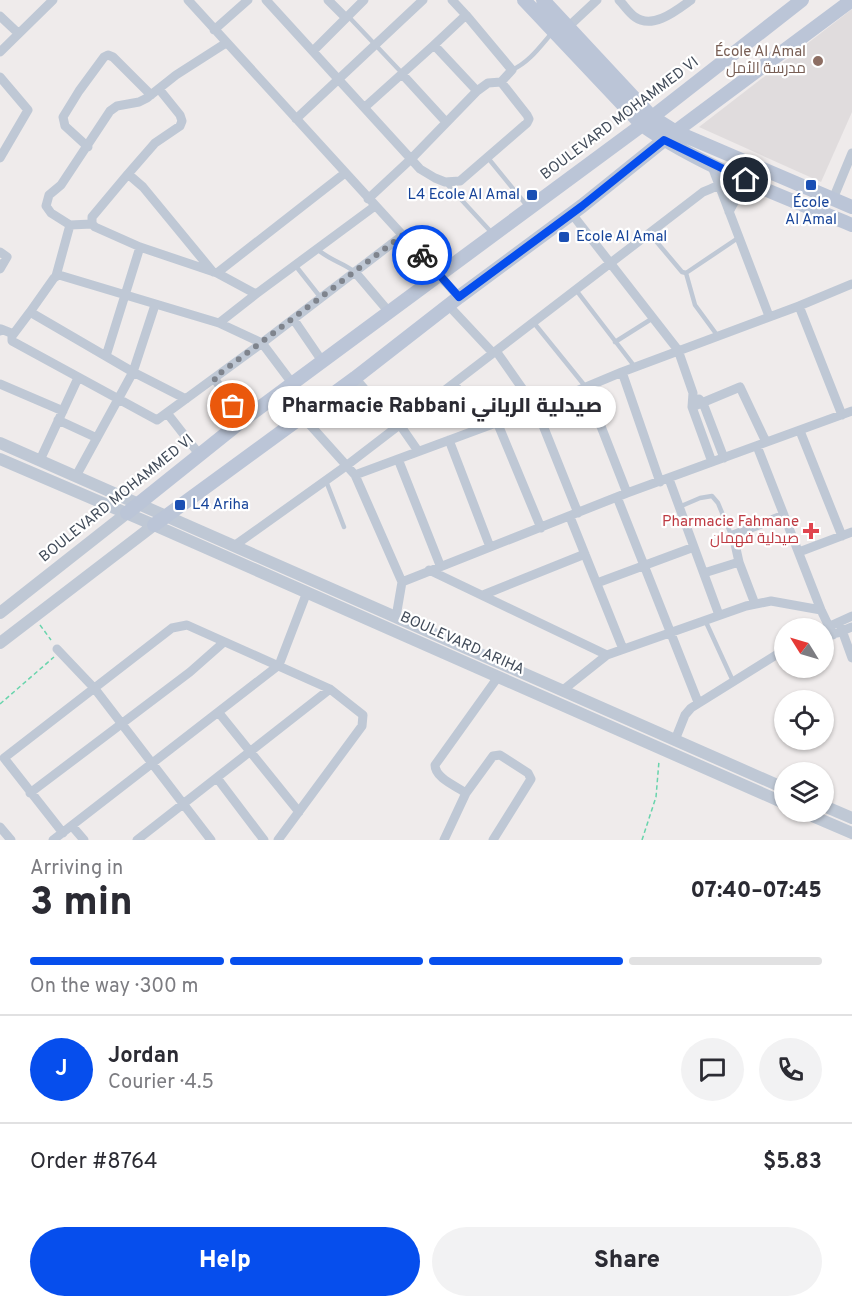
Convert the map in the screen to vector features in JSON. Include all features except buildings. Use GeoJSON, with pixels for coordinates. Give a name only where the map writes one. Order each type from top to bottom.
{"type":"FeatureCollection","features":[{"type":"Feature","properties":{"kind":"main road"},"geometry":{"type":"LineString","coordinates":[[524,0],[647,121],[710,163],[852,225]]}},
{"type":"Feature","properties":{"kind":"main road"},"geometry":{"type":"LineString","coordinates":[[543,0],[647,121]]}},
{"type":"Feature","properties":{"kind":"main road","name":"BOULEVARD MOHAMMED VI"},"geometry":{"type":"LineString","coordinates":[[127,513],[243,420],[647,121],[802,0]]}},
{"type":"Feature","properties":{"kind":"main road"},"geometry":{"type":"LineString","coordinates":[[154,525],[355,378],[572,214],[670,136],[852,0]]}},
{"type":"Feature","properties":{"kind":"main road"},"geometry":{"type":"LineString","coordinates":[[670,136],[738,160],[852,207]]}},
{"type":"Feature","properties":{"kind":"street"},"geometry":{"type":"LineString","coordinates":[[0,52],[53,0]]}},
{"type":"Feature","properties":{"kind":"street"},"geometry":{"type":"LineString","coordinates":[[188,0],[440,275],[454,302],[495,352],[536,408],[574,515],[585,554],[623,649]]}},
{"type":"Feature","properties":{"kind":"street"},"geometry":{"type":"LineString","coordinates":[[214,30],[248,0]]}},
{"type":"Feature","properties":{"kind":"street"},"geometry":{"type":"LineString","coordinates":[[266,0],[411,159],[428,174],[445,182],[460,181],[527,123],[529,119],[501,82]]}},
{"type":"Feature","properties":{"kind":"street"},"geometry":{"type":"LineString","coordinates":[[328,0],[347,17]]}},
{"type":"Feature","properties":{"kind":"street"},"geometry":{"type":"LineString","coordinates":[[313,51],[364,0]]}},
{"type":"Feature","properties":{"kind":"street"},"geometry":{"type":"LineString","coordinates":[[296,119],[423,0]]}},
{"type":"Feature","properties":{"kind":"street"},"geometry":{"type":"LineString","coordinates":[[368,199],[411,159],[477,91],[488,83],[501,82],[512,70],[452,0]]}},
{"type":"Feature","properties":{"kind":"street"},"geometry":{"type":"LineString","coordinates":[[568,27],[597,0]]}},
{"type":"Feature","properties":{"kind":"street"},"geometry":{"type":"LineString","coordinates":[[619,0],[636,18],[650,22],[665,17],[691,0]]}},
{"type":"Feature","properties":{"kind":"street"},"geometry":{"type":"LineString","coordinates":[[365,107],[466,15]]}},
{"type":"Feature","properties":{"kind":"street"},"geometry":{"type":"LineString","coordinates":[[0,16],[18,33]]}},
{"type":"Feature","properties":{"kind":"street"},"geometry":{"type":"LineString","coordinates":[[226,43],[139,102],[117,106],[110,111],[62,185],[50,195],[46,206],[51,213],[70,225],[92,224],[140,247],[215,272],[256,294]]}},
{"type":"Feature","properties":{"kind":"street"},"geometry":{"type":"LineString","coordinates":[[434,45],[477,91]]}},
{"type":"Feature","properties":{"kind":"street"},"geometry":{"type":"LineString","coordinates":[[88,147],[65,126],[63,117],[79,91],[104,57],[108,55],[114,57],[155,92],[180,115],[182,121],[180,126],[148,149],[92,218],[92,224]]}},
{"type":"Feature","properties":{"kind":"street"},"geometry":{"type":"LineString","coordinates":[[402,74],[446,122]]}},
{"type":"Feature","properties":{"kind":"street"},"geometry":{"type":"LineString","coordinates":[[0,77],[28,108],[4,145],[0,158]]}},
{"type":"Feature","properties":{"kind":"street"},"geometry":{"type":"LineString","coordinates":[[0,134],[4,145]]}},
{"type":"Feature","properties":{"kind":"street"},"geometry":{"type":"LineString","coordinates":[[833,199],[852,153]]}},
{"type":"Feature","properties":{"kind":"street"},"geometry":{"type":"LineString","coordinates":[[234,546],[346,466],[704,192],[720,187],[738,160]]}},
{"type":"Feature","properties":{"kind":"street"},"geometry":{"type":"LineString","coordinates":[[710,163],[769,316]]}},
{"type":"Feature","properties":{"kind":"street"},"geometry":{"type":"LineString","coordinates":[[215,272],[345,173]]}},
{"type":"Feature","properties":{"kind":"street"},"geometry":{"type":"LineString","coordinates":[[128,174],[143,187],[215,272]]}},
{"type":"Feature","properties":{"kind":"street"},"geometry":{"type":"LineString","coordinates":[[729,212],[746,180]]}},
{"type":"Feature","properties":{"kind":"street"},"geometry":{"type":"LineString","coordinates":[[219,323],[375,206]]}},
{"type":"Feature","properties":{"kind":"street"},"geometry":{"type":"LineString","coordinates":[[572,214],[678,350],[693,393],[692,407],[712,462]]}},
{"type":"Feature","properties":{"kind":"street"},"geometry":{"type":"LineString","coordinates":[[12,336],[56,276],[70,225]]}},
{"type":"Feature","properties":{"kind":"street"},"geometry":{"type":"LineString","coordinates":[[0,331],[1,329],[7,331],[12,336],[12,341],[157,420],[294,320],[403,235]]}},
{"type":"Feature","properties":{"kind":"street"},"geometry":{"type":"LineString","coordinates":[[106,356],[140,247]]}},
{"type":"Feature","properties":{"kind":"street"},"geometry":{"type":"LineString","coordinates":[[0,252],[7,257],[0,268]]}},
{"type":"Feature","properties":{"kind":"street"},"geometry":{"type":"LineString","coordinates":[[355,272],[389,312]]}},
{"type":"Feature","properties":{"kind":"street"},"geometry":{"type":"LineString","coordinates":[[56,276],[219,323],[262,343],[292,383]]}},
{"type":"Feature","properties":{"kind":"street"},"geometry":{"type":"LineString","coordinates":[[355,475],[536,408],[678,350],[852,284]]}},
{"type":"Feature","properties":{"kind":"street"},"geometry":{"type":"LineString","coordinates":[[76,476],[133,372],[155,305]]}},
{"type":"Feature","properties":{"kind":"street"},"geometry":{"type":"LineString","coordinates":[[799,306],[842,415]]}},
{"type":"Feature","properties":{"kind":"street"},"geometry":{"type":"LineString","coordinates":[[30,312],[133,372],[186,399]]}},
{"type":"Feature","properties":{"kind":"street"},"geometry":{"type":"LineString","coordinates":[[294,320],[322,361]]}},
{"type":"Feature","properties":{"kind":"street"},"geometry":{"type":"LineString","coordinates":[[622,372],[664,480],[679,507],[719,615]]}},
{"type":"Feature","properties":{"kind":"street"},"geometry":{"type":"LineString","coordinates":[[40,460],[78,378]]}},
{"type":"Feature","properties":{"kind":"street"},"geometry":{"type":"LineString","coordinates":[[214,378],[243,420]]}},
{"type":"Feature","properties":{"kind":"street"},"geometry":{"type":"LineString","coordinates":[[355,378],[399,426],[418,451]]}},
{"type":"Feature","properties":{"kind":"street"},"geometry":{"type":"LineString","coordinates":[[0,384],[97,438]]}},
{"type":"Feature","properties":{"kind":"street"},"geometry":{"type":"LineString","coordinates":[[454,384],[485,426]]}},
{"type":"Feature","properties":{"kind":"street"},"geometry":{"type":"LineString","coordinates":[[692,407],[740,387],[784,515],[821,610],[852,658]]}},
{"type":"Feature","properties":{"kind":"street"},"geometry":{"type":"LineString","coordinates":[[586,388],[646,566],[698,702]]}},
{"type":"Feature","properties":{"kind":"street"},"geometry":{"type":"LineString","coordinates":[[693,393],[703,403],[724,458]]}},
{"type":"Feature","properties":{"kind":"street"},"geometry":{"type":"LineString","coordinates":[[402,582],[622,495],[852,411]]}},
{"type":"Feature","properties":{"kind":"street"},"geometry":{"type":"LineString","coordinates":[[167,413],[199,454]]}},
{"type":"Feature","properties":{"kind":"street"},"geometry":{"type":"LineString","coordinates":[[302,416],[355,475],[402,582],[396,616]]}},
{"type":"Feature","properties":{"kind":"street"},"geometry":{"type":"LineString","coordinates":[[498,422],[541,528]]}},
{"type":"Feature","properties":{"kind":"street"},"geometry":{"type":"LineString","coordinates":[[800,431],[842,536]]}},
{"type":"Feature","properties":{"kind":"street"},"geometry":{"type":"LineString","coordinates":[[449,440],[490,547]]}},
{"type":"Feature","properties":{"kind":"street","name":"BOULEVARD ARIHA"},"geometry":{"type":"LineString","coordinates":[[0,443],[774,784]]}},
{"type":"Feature","properties":{"kind":"street","name":"BOULEVARD ARIHA"},"geometry":{"type":"LineString","coordinates":[[0,459],[774,799]]}},
{"type":"Feature","properties":{"kind":"street"},"geometry":{"type":"LineString","coordinates":[[398,459],[440,566]]}},
{"type":"Feature","properties":{"kind":"street","name":"BOULEVARD MOHAMMED VI"},"geometry":{"type":"LineString","coordinates":[[0,613],[127,513]]}},
{"type":"Feature","properties":{"kind":"street"},"geometry":{"type":"LineString","coordinates":[[755,604],[732,537],[734,534],[784,515]]}},
{"type":"Feature","properties":{"kind":"street"},"geometry":{"type":"LineString","coordinates":[[0,643],[154,525]]}},
{"type":"Feature","properties":{"kind":"street"},"geometry":{"type":"LineString","coordinates":[[799,552],[852,532]]}},
{"type":"Feature","properties":{"kind":"street"},"geometry":{"type":"LineString","coordinates":[[597,583],[694,547]]}},
{"type":"Feature","properties":{"kind":"street"},"geometry":{"type":"LineString","coordinates":[[483,595],[585,554]]}},
{"type":"Feature","properties":{"kind":"street"},"geometry":{"type":"LineString","coordinates":[[704,573],[739,562]]}},
{"type":"Feature","properties":{"kind":"street"},"geometry":{"type":"LineString","coordinates":[[429,570],[606,655]]}},
{"type":"Feature","properties":{"kind":"street"},"geometry":{"type":"LineString","coordinates":[[53,840],[279,665],[307,592]]}},
{"type":"Feature","properties":{"kind":"street"},"geometry":{"type":"LineString","coordinates":[[564,690],[606,655],[719,615],[771,601],[821,610]]}},
{"type":"Feature","properties":{"kind":"street"},"geometry":{"type":"LineString","coordinates":[[835,630],[852,616]]}},
{"type":"Feature","properties":{"kind":"street"},"geometry":{"type":"LineString","coordinates":[[63,833],[4,758],[172,628],[187,625],[330,689],[360,711],[364,721],[278,840]]}},
{"type":"Feature","properties":{"kind":"street"},"geometry":{"type":"LineString","coordinates":[[30,793],[190,672],[224,642]]}},
{"type":"Feature","properties":{"kind":"street"},"geometry":{"type":"LineString","coordinates":[[57,649],[95,688],[211,840]]}},
{"type":"Feature","properties":{"kind":"street"},"geometry":{"type":"LineString","coordinates":[[675,740],[686,715],[698,702],[774,656]]}},
{"type":"Feature","properties":{"kind":"street"},"geometry":{"type":"LineString","coordinates":[[466,793],[437,774],[434,768],[498,677]]}},
{"type":"Feature","properties":{"kind":"street"},"geometry":{"type":"LineString","coordinates":[[137,840],[149,836],[182,803],[250,753],[330,689]]}},
{"type":"Feature","properties":{"kind":"street"},"geometry":{"type":"LineString","coordinates":[[219,713],[299,812]]}},
{"type":"Feature","properties":{"kind":"street"},"geometry":{"type":"LineString","coordinates":[[444,840],[466,793],[496,754],[531,777],[531,782],[493,840]]}},
{"type":"Feature","properties":{"kind":"street"},"geometry":{"type":"LineString","coordinates":[[217,778],[264,840]]}},
{"type":"Feature","properties":{"kind":"street"},"geometry":{"type":"LineString","coordinates":[[834,810],[852,818]]}},
{"type":"Feature","properties":{"kind":"street"},"geometry":{"type":"LineString","coordinates":[[826,822],[852,833]]}},
{"type":"Feature","properties":{"kind":"street"},"geometry":{"type":"LineString","coordinates":[[72,826],[84,840]]}},
{"type":"Feature","properties":{"kind":"street"},"geometry":{"type":"LineString","coordinates":[[0,827],[11,840]]}},
{"type":"Feature","properties":{"kind":"lane"},"geometry":{"type":"LineString","coordinates":[[347,17],[402,74]]}},
{"type":"Feature","properties":{"kind":"lane"},"geometry":{"type":"LineString","coordinates":[[512,70],[533,56],[553,31]]}},
{"type":"Feature","properties":{"kind":"lane"},"geometry":{"type":"LineString","coordinates":[[488,158],[529,209]]}},
{"type":"Feature","properties":{"kind":"lane"},"geometry":{"type":"LineString","coordinates":[[445,182],[493,235]]}},
{"type":"Feature","properties":{"kind":"lane"},"geometry":{"type":"LineString","coordinates":[[650,234],[682,272],[686,273],[695,305],[717,336]]}},
{"type":"Feature","properties":{"kind":"lane"},"geometry":{"type":"LineString","coordinates":[[686,273],[739,238]]}},
{"type":"Feature","properties":{"kind":"lane"},"geometry":{"type":"LineString","coordinates":[[316,249],[326,258],[345,264],[355,272]]}},
{"type":"Feature","properties":{"kind":"lane"},"geometry":{"type":"LineString","coordinates":[[295,265],[321,298]]}},
{"type":"Feature","properties":{"kind":"lane"},"geometry":{"type":"LineString","coordinates":[[576,290],[635,367]]}},
{"type":"Feature","properties":{"kind":"lane"},"geometry":{"type":"LineString","coordinates":[[615,342],[653,318]]}},
{"type":"Feature","properties":{"kind":"lane"},"geometry":{"type":"LineString","coordinates":[[534,323],[586,388]]}},
{"type":"Feature","properties":{"kind":"lane"},"geometry":{"type":"LineString","coordinates":[[326,481],[344,527]]}},
{"type":"Feature","properties":{"kind":"lane"},"geometry":{"type":"LineString","coordinates":[[679,507],[700,498],[712,496],[718,503],[732,537]]}},
{"type":"Feature","properties":{"kind":"lane"},"geometry":{"type":"LineString","coordinates":[[705,620],[733,681]]}},
{"type":"Feature","properties":{"kind":"path"},"geometry":{"type":"LineString","coordinates":[[0,704],[53,658],[57,649],[34,617]]}},
{"type":"Feature","properties":{"kind":"path"},"geometry":{"type":"LineString","coordinates":[[642,840],[656,797],[659,757]]}},
{"type":"Feature","properties":{"kind":"shaded area","name":"École Al Amal مدرسة الأمل"},"geometry":{"type":"Polygon","coordinates":[[[852,9],[852,112],[821,182],[699,127],[852,9]]]}},
{"type":"Feature","properties":{"kind":"way so far"},"geometry":{"type":"LineString","coordinates":[[233,406],[214,378],[403,235],[422,255]]}},
{"type":"Feature","properties":{"kind":"place","name":"École Al Amal مدرسة الأمل"},"geometry":{"type":"Point","coordinates":[818,61]}},
{"type":"Feature","properties":{"kind":"place","name":"École Al Amal"},"geometry":{"type":"Point","coordinates":[811,185]}},
{"type":"Feature","properties":{"kind":"place","name":"L4 Ecole Al Amal"},"geometry":{"type":"Point","coordinates":[532,195]}},
{"type":"Feature","properties":{"kind":"place","name":"Ecole Al Amal"},"geometry":{"type":"Point","coordinates":[564,237]}},
{"type":"Feature","properties":{"kind":"place","name":"Pharmacie Rabbani صيدلية الرباني"},"geometry":{"type":"Point","coordinates":[233,406]}},
{"type":"Feature","properties":{"kind":"place","name":"L4 Ariha"},"geometry":{"type":"Point","coordinates":[180,505]}},
{"type":"Feature","properties":{"kind":"place","name":"Pharmacie Fahmane صيدلية فهمان"},"geometry":{"type":"Point","coordinates":[811,531]}},
{"type":"Feature","properties":{"kind":"route"},"geometry":{"type":"LineString","coordinates":[[422,255],[459,297],[582,206],[664,140],[746,180]]}}]}
